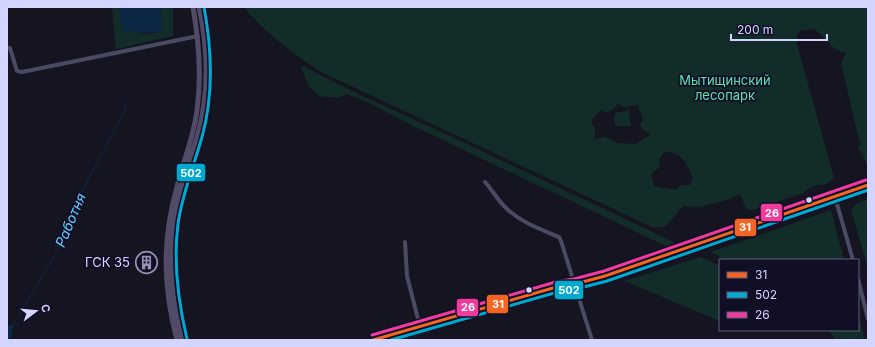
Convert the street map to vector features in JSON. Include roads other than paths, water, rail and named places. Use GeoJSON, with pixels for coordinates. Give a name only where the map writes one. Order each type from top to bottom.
{"type":"FeatureCollection","features":[{"type":"Feature","properties":{"kind":"main road"},"geometry":{"type":"LineString","coordinates":[[177,340],[167,294],[166,248],[172,206],[190,143],[197,111],[200,64],[198,36],[193,7]]}},
{"type":"Feature","properties":{"kind":"main road"},"geometry":{"type":"LineString","coordinates":[[182,340],[174,305],[171,282],[171,250],[176,207],[198,133],[203,108],[206,64],[199,7]]}},
{"type":"Feature","properties":{"kind":"main road"},"geometry":{"type":"LineString","coordinates":[[373,340],[560,286],[575,284],[620,271],[868,185]]}},
{"type":"Feature","properties":{"kind":"main road"},"geometry":{"type":"LineString","coordinates":[[393,340],[563,290],[575,284]]}},
{"type":"Feature","properties":{"kind":"street"},"geometry":{"type":"LineString","coordinates":[[7,48],[10,48],[17,70],[22,72],[198,36]]}},
{"type":"Feature","properties":{"kind":"street"},"geometry":{"type":"LineString","coordinates":[[486,182],[506,209],[525,223],[558,237],[561,241],[592,340]]}},
{"type":"Feature","properties":{"kind":"street"},"geometry":{"type":"LineString","coordinates":[[835,197],[853,259]]}},
{"type":"Feature","properties":{"kind":"street"},"geometry":{"type":"LineString","coordinates":[[405,242],[407,276],[420,327]]}},
{"type":"Feature","properties":{"kind":"street"},"geometry":{"type":"LineString","coordinates":[[859,283],[868,319]]}},
{"type":"Feature","properties":{"kind":"water"},"geometry":{"type":"Polygon","coordinates":[[[119,7],[160,7],[162,20],[161,32],[137,33],[132,30],[125,33],[123,30],[119,7]]]}},
{"type":"Feature","properties":{"kind":"water"},"geometry":{"type":"Polygon","coordinates":[[[13,325],[11,340],[7,340],[7,326],[13,325]]]}},
{"type":"Feature","properties":{"kind":"waterway","name":"Работня"},"geometry":{"type":"LineString","coordinates":[[12,326],[54,257],[70,224],[77,201],[125,110],[126,101]]}},
{"type":"Feature","properties":{"kind":"place","name":"ГСК 35"},"geometry":{"type":"Point","coordinates":[146,262]}},
{"type":"Feature","properties":{"kind":"park label","name":"Мытищинский лесопарк"},"geometry":{"type":"Point","coordinates":[725,88]}}]}
